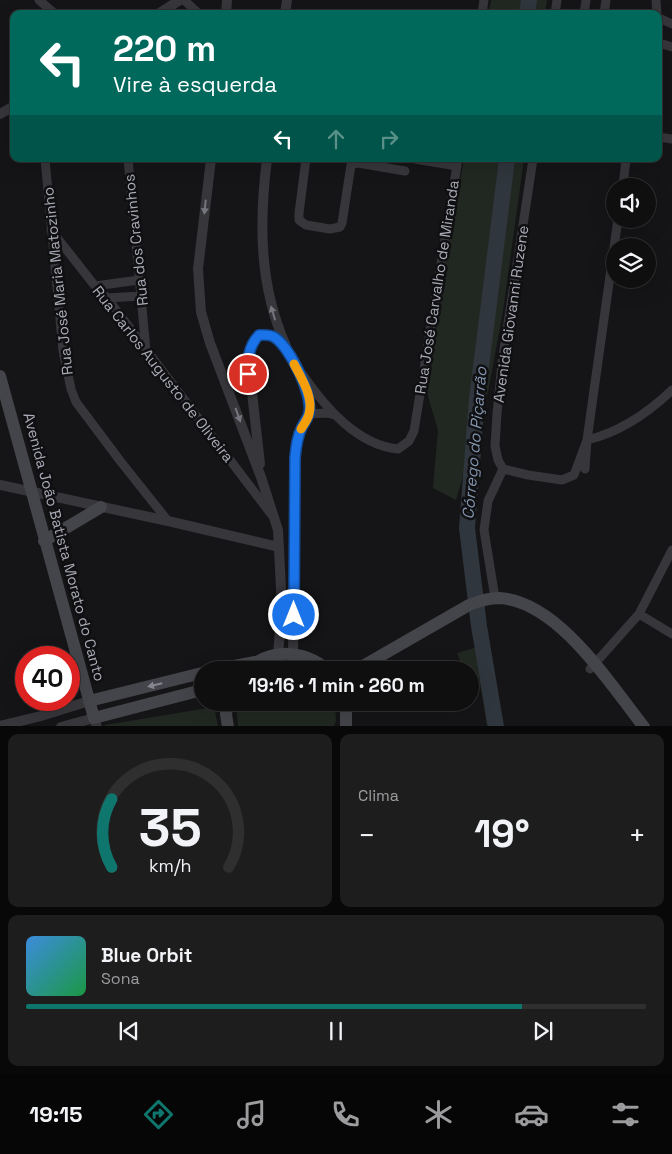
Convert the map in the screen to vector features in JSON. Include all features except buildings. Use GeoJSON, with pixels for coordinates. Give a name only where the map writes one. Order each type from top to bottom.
{"type":"FeatureCollection","features":[{"type":"Feature","properties":{"kind":"main road","name":"Avenida João Batista Morato do Canto"},"geometry":{"type":"LineString","coordinates":[[0,376],[44,541],[96,722]]}},
{"type":"Feature","properties":{"kind":"main road"},"geometry":{"type":"LineString","coordinates":[[44,541],[101,507]]}},
{"type":"Feature","properties":{"kind":"main road"},"geometry":{"type":"LineString","coordinates":[[373,661],[470,608],[489,601],[513,601],[526,605],[545,615],[560,626],[578,644],[636,726]]}},
{"type":"Feature","properties":{"kind":"main road"},"geometry":{"type":"LineString","coordinates":[[385,661],[470,608]]}},
{"type":"Feature","properties":{"kind":"main road"},"geometry":{"type":"LineString","coordinates":[[262,661],[278,654],[305,656],[317,661]]}},
{"type":"Feature","properties":{"kind":"main road"},"geometry":{"type":"LineString","coordinates":[[593,667],[644,726]]}},
{"type":"Feature","properties":{"kind":"main road"},"geometry":{"type":"LineString","coordinates":[[89,701],[194,675]]}},
{"type":"Feature","properties":{"kind":"main road"},"geometry":{"type":"LineString","coordinates":[[96,722],[194,692]]}},
{"type":"Feature","properties":{"kind":"main road"},"geometry":{"type":"LineString","coordinates":[[226,711],[228,726]]}},
{"type":"Feature","properties":{"kind":"main road"},"geometry":{"type":"LineString","coordinates":[[346,726],[347,711]]}},
{"type":"Feature","properties":{"kind":"street"},"geometry":{"type":"LineString","coordinates":[[39,0],[50,10]]}},
{"type":"Feature","properties":{"kind":"street"},"geometry":{"type":"LineString","coordinates":[[164,10],[180,0]]}},
{"type":"Feature","properties":{"kind":"street"},"geometry":{"type":"LineString","coordinates":[[184,0],[195,10]]}},
{"type":"Feature","properties":{"kind":"street","name":"Rua José Maria Matozinho"},"geometry":{"type":"LineString","coordinates":[[45,162],[63,351],[71,389],[76,402],[115,455],[168,521]]}},
{"type":"Feature","properties":{"kind":"street","name":"Rua dos Cravinhos"},"geometry":{"type":"LineString","coordinates":[[128,162],[146,350]]}},
{"type":"Feature","properties":{"kind":"street"},"geometry":{"type":"LineString","coordinates":[[210,162],[198,269],[201,312],[210,343],[261,477],[274,518],[279,547],[282,608],[278,654]]}},
{"type":"Feature","properties":{"kind":"street"},"geometry":{"type":"LineString","coordinates":[[267,162],[261,221],[266,279],[276,321],[307,391],[309,400],[309,414],[296,442],[293,655]]}},
{"type":"Feature","properties":{"kind":"street"},"geometry":{"type":"LineString","coordinates":[[306,162],[298,213],[299,220],[306,225],[330,229],[340,227],[342,223],[351,164],[358,162],[405,171]]}},
{"type":"Feature","properties":{"kind":"street","name":"Rua José Carvalho de Miranda"},"geometry":{"type":"LineString","coordinates":[[336,415],[369,442],[386,448],[398,449],[408,441],[414,430],[457,162]]}},
{"type":"Feature","properties":{"kind":"street","name":"Avenida Giovanni Ruzene"},"geometry":{"type":"LineString","coordinates":[[503,469],[498,460],[495,446],[497,414],[502,363],[533,162]]}},
{"type":"Feature","properties":{"kind":"street"},"geometry":{"type":"LineString","coordinates":[[623,178],[626,162]]}},
{"type":"Feature","properties":{"kind":"street"},"geometry":{"type":"LineString","coordinates":[[585,469],[587,440],[617,228]]}},
{"type":"Feature","properties":{"kind":"street","name":"Rua Carlos Augusto de Oliveira"},"geometry":{"type":"LineString","coordinates":[[51,230],[95,286],[107,298],[274,518]]}},
{"type":"Feature","properties":{"kind":"street"},"geometry":{"type":"LineString","coordinates":[[95,286],[139,280]]}},
{"type":"Feature","properties":{"kind":"street"},"geometry":{"type":"LineString","coordinates":[[107,298],[141,296]]}},
{"type":"Feature","properties":{"kind":"street"},"geometry":{"type":"LineString","coordinates":[[261,477],[256,417],[248,374],[248,357],[252,343],[259,335],[267,334],[274,337],[281,344],[320,397],[336,415]]}},
{"type":"Feature","properties":{"kind":"street"},"geometry":{"type":"LineString","coordinates":[[587,440],[617,431],[640,416],[672,390]]}},
{"type":"Feature","properties":{"kind":"street"},"geometry":{"type":"LineString","coordinates":[[309,414],[327,412],[336,415]]}},
{"type":"Feature","properties":{"kind":"street"},"geometry":{"type":"LineString","coordinates":[[489,601],[484,530],[488,501],[503,469],[562,480],[574,475],[587,440]]}},
{"type":"Feature","properties":{"kind":"street"},"geometry":{"type":"LineString","coordinates":[[0,485],[279,547]]}},
{"type":"Feature","properties":{"kind":"street"},"geometry":{"type":"LineString","coordinates":[[593,667],[639,614],[672,550]]}},
{"type":"Feature","properties":{"kind":"street"},"geometry":{"type":"LineString","coordinates":[[639,614],[672,634]]}},
{"type":"Feature","properties":{"kind":"street"},"geometry":{"type":"LineString","coordinates":[[0,726],[89,701]]}},
{"type":"Feature","properties":{"kind":"street"},"geometry":{"type":"LineString","coordinates":[[61,726],[96,722]]}},
{"type":"Feature","properties":{"kind":"shaded area"},"geometry":{"type":"Polygon","coordinates":[[[491,0],[547,0],[546,10],[489,10],[491,0]]]}},
{"type":"Feature","properties":{"kind":"shaded area"},"geometry":{"type":"Polygon","coordinates":[[[463,162],[524,162],[503,311],[488,392],[456,500],[433,488],[438,430],[427,393],[448,249],[463,162]]]}},
{"type":"Feature","properties":{"kind":"shaded area"},"geometry":{"type":"Polygon","coordinates":[[[488,644],[504,726],[487,726],[479,678],[479,661],[460,661],[457,653],[488,644]]]}},
{"type":"Feature","properties":{"kind":"shaded area"},"geometry":{"type":"Polygon","coordinates":[[[194,710],[215,711],[218,726],[105,726],[194,710]]]}},
{"type":"Feature","properties":{"kind":"shaded area"},"geometry":{"type":"Polygon","coordinates":[[[237,711],[335,711],[336,721],[334,726],[238,726],[237,711]]]}},
{"type":"Feature","properties":{"kind":"waterway","name":"Córrego do Piçarrão"},"geometry":{"type":"LineString","coordinates":[[528,10],[529,0]]}},
{"type":"Feature","properties":{"kind":"waterway","name":"Córrego do Piçarrão"},"geometry":{"type":"LineString","coordinates":[[496,726],[479,626],[467,528],[477,399],[507,162]]}},
{"type":"Feature","properties":{"kind":"slow traffic"},"geometry":{"type":"LineString","coordinates":[[294,364],[307,391],[309,400],[309,414],[301,429]]}},
{"type":"Feature","properties":{"kind":"route"},"geometry":{"type":"LineString","coordinates":[[248,374],[248,357],[252,343],[259,335],[267,334],[274,337],[292,358],[307,391],[309,400],[309,414],[296,442],[294,615]]}}]}
